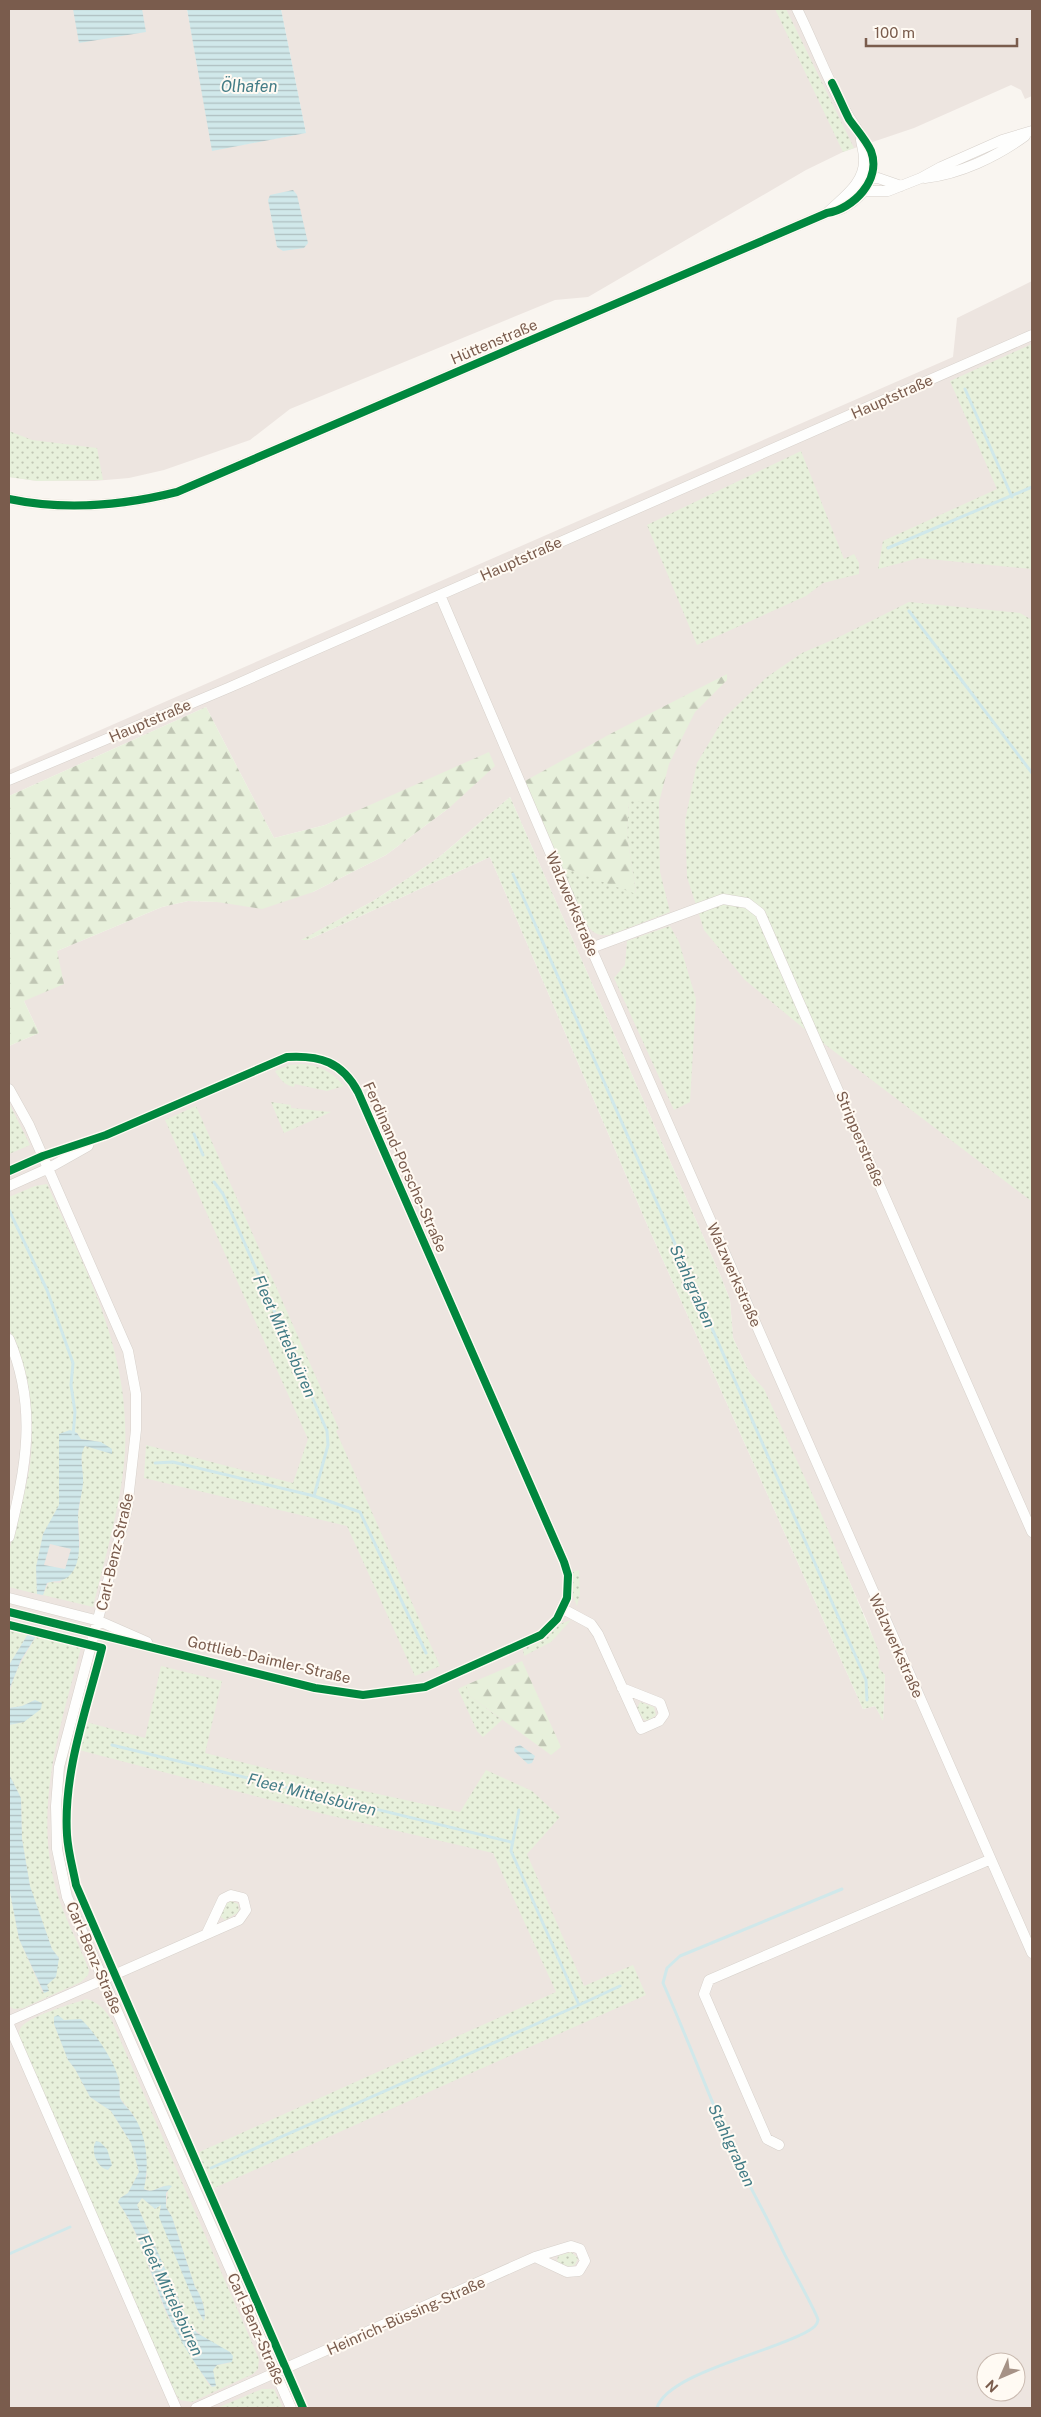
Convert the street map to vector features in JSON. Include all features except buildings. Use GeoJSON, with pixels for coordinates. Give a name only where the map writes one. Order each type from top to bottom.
{"type":"FeatureCollection","features":[{"type":"Feature","properties":{"kind":"street","name":"Hüttenstraße"},"geometry":{"type":"LineString","coordinates":[[9,498],[68,506],[100,506],[147,499],[185,489],[827,213],[839,212],[853,202],[863,191],[870,177],[873,165],[872,156],[849,118],[796,9]]}},
{"type":"Feature","properties":{"kind":"street"},"geometry":{"type":"LineString","coordinates":[[863,191],[888,191],[921,178],[946,176],[1007,149],[1032,131]]}},
{"type":"Feature","properties":{"kind":"street","name":"Hüttenstraße"},"geometry":{"type":"LineString","coordinates":[[827,213],[847,195],[858,180],[864,160],[861,136]]}},
{"type":"Feature","properties":{"kind":"street"},"geometry":{"type":"LineString","coordinates":[[858,180],[870,177],[901,186]]}},
{"type":"Feature","properties":{"kind":"street","name":"Hauptstraße"},"geometry":{"type":"LineString","coordinates":[[9,780],[440,595],[1032,335]]}},
{"type":"Feature","properties":{"kind":"street","name":"Walzwerkstraße"},"geometry":{"type":"LineString","coordinates":[[440,595],[591,948],[989,1860],[1032,1954]]}},
{"type":"Feature","properties":{"kind":"street","name":"Stripperstraße"},"geometry":{"type":"LineString","coordinates":[[591,948],[723,899],[747,903],[760,913],[1032,1532]]}},
{"type":"Feature","properties":{"kind":"street","name":"Ferdinand-Porsche-Straße"},"geometry":{"type":"LineString","coordinates":[[9,1171],[43,1156],[106,1135],[287,1057],[309,1055],[321,1058],[346,1074],[358,1092],[564,1562],[568,1587],[563,1609]]}},
{"type":"Feature","properties":{"kind":"street","name":"Carl-Benz-Straße"},"geometry":{"type":"LineString","coordinates":[[9,1089],[15,1097],[49,1168],[128,1351],[136,1394],[136,1430],[128,1501],[99,1621],[90,1644],[59,1767],[56,1806],[57,1849],[67,1897],[291,2408]]}},
{"type":"Feature","properties":{"kind":"street","name":"Ferdinand-Porsche-Straße"},"geometry":{"type":"LineString","coordinates":[[9,1186],[49,1168],[106,1135]]}},
{"type":"Feature","properties":{"kind":"street"},"geometry":{"type":"LineString","coordinates":[[9,1339],[23,1386],[27,1418],[26,1460],[9,1537]]}},
{"type":"Feature","properties":{"kind":"street","name":"Gottlieb-Daimler-Straße"},"geometry":{"type":"LineString","coordinates":[[9,1598],[99,1621],[163,1650]]}},
{"type":"Feature","properties":{"kind":"street"},"geometry":{"type":"LineString","coordinates":[[563,1609],[591,1624],[598,1634],[622,1688],[641,1729],[659,1721],[664,1714],[660,1703],[622,1688]]}},
{"type":"Feature","properties":{"kind":"street","name":"Gottlieb-Daimler-Straße"},"geometry":{"type":"LineString","coordinates":[[9,1612],[315,1688],[363,1695],[430,1684],[541,1635],[552,1626],[563,1609]]}},
{"type":"Feature","properties":{"kind":"street"},"geometry":{"type":"LineString","coordinates":[[779,2144],[767,2139],[704,1994],[709,1980],[989,1860]]}},
{"type":"Feature","properties":{"kind":"street"},"geometry":{"type":"LineString","coordinates":[[176,2408],[9,2023],[207,1933]]}},
{"type":"Feature","properties":{"kind":"street","name":"Heinrich-Büssing-Straße"},"geometry":{"type":"LineString","coordinates":[[196,2408],[535,2257]]}},
{"type":"Feature","properties":{"kind":"shaded area"},"geometry":{"type":"Polygon","coordinates":[[[9,9],[187,9],[213,150],[306,133],[281,9],[1032,9],[1032,96],[1025,99],[1021,90],[1011,85],[914,128],[843,152],[806,170],[588,297],[555,300],[290,409],[250,440],[164,470],[129,478],[94,481],[37,481],[9,477],[9,9]]]}},
{"type":"Feature","properties":{"kind":"shaded area"},"geometry":{"type":"Polygon","coordinates":[[[1032,281],[1032,2408],[9,2408],[9,1046],[39,1033],[24,1001],[57,951],[162,907],[188,901],[217,902],[313,892],[386,855],[449,808],[404,791],[325,825],[274,838],[206,707],[9,796],[9,770],[953,357],[957,318],[1032,281]],[[510,797],[438,858],[373,901],[302,940],[308,940],[490,857],[646,1222],[863,1709],[875,1706],[883,1720],[885,1675],[877,1667],[880,1658],[867,1621],[764,1390],[749,1372],[733,1338],[730,1300],[510,797]]]}},
{"type":"Feature","properties":{"kind":"green space"},"geometry":{"type":"Polygon","coordinates":[[[775,9],[786,9],[854,148],[843,152],[775,9]]]}},
{"type":"Feature","properties":{"kind":"green space"},"geometry":{"type":"Polygon","coordinates":[[[1032,344],[1032,569],[919,558],[878,569],[883,541],[997,489],[950,381],[1032,344]]]}},
{"type":"Feature","properties":{"kind":"green space"},"geometry":{"type":"Polygon","coordinates":[[[9,431],[32,440],[97,448],[103,480],[37,481],[9,477],[9,431]]]}},
{"type":"Feature","properties":{"kind":"green space"},"geometry":{"type":"Polygon","coordinates":[[[801,451],[844,559],[854,554],[859,563],[859,574],[823,583],[806,596],[697,645],[647,525],[801,451]]]}},
{"type":"Feature","properties":{"kind":"green space"},"geometry":{"type":"Polygon","coordinates":[[[909,602],[1020,613],[1032,620],[1032,1198],[1030,1200],[802,1027],[745,980],[704,930],[687,877],[685,821],[697,763],[724,718],[767,677],[802,653],[837,638],[909,602]]]}},
{"type":"Feature","properties":{"kind":"green space"},"geometry":{"type":"Polygon","coordinates":[[[727,674],[727,680],[695,712],[669,764],[659,802],[629,801],[627,835],[636,894],[562,867],[525,781],[612,733],[727,674]]]}},
{"type":"Feature","properties":{"kind":"green space"},"geometry":{"type":"Polygon","coordinates":[[[206,707],[274,838],[325,825],[489,752],[495,766],[449,808],[386,855],[313,892],[262,909],[217,902],[188,901],[162,907],[57,951],[64,984],[24,1001],[39,1033],[9,1046],[9,796],[206,707]]]}},
{"type":"Feature","properties":{"kind":"green space"},"geometry":{"type":"Polygon","coordinates":[[[510,797],[721,1277],[730,1300],[733,1338],[749,1372],[764,1389],[820,1511],[877,1647],[880,1658],[878,1667],[885,1675],[883,1721],[875,1706],[863,1709],[646,1222],[490,857],[308,940],[301,940],[373,901],[438,858],[510,797]]]}},
{"type":"Feature","properties":{"kind":"green space"},"geometry":{"type":"Polygon","coordinates":[[[629,800],[659,802],[660,872],[670,912],[610,935],[599,935],[585,921],[562,867],[636,893],[627,835],[629,800]]]}},
{"type":"Feature","properties":{"kind":"green space"},"geometry":{"type":"Polygon","coordinates":[[[670,926],[679,942],[696,999],[690,1102],[674,1110],[614,978],[625,965],[627,941],[670,926]]]}},
{"type":"Feature","properties":{"kind":"green space"},"geometry":{"type":"Polygon","coordinates":[[[302,1064],[325,1070],[344,1086],[327,1091],[295,1084],[294,1087],[283,1081],[275,1071],[289,1065],[302,1064]]]}},
{"type":"Feature","properties":{"kind":"green space"},"geometry":{"type":"Polygon","coordinates":[[[271,1102],[291,1105],[291,1108],[331,1112],[284,1133],[271,1102]]]}},
{"type":"Feature","properties":{"kind":"green space"},"geometry":{"type":"Polygon","coordinates":[[[9,1103],[30,1145],[9,1154],[9,1103]]]}},
{"type":"Feature","properties":{"kind":"green space"},"geometry":{"type":"Polygon","coordinates":[[[196,1106],[339,1429],[336,1431],[440,1666],[415,1676],[347,1526],[144,1478],[146,1445],[293,1483],[308,1439],[165,1120],[196,1106]]]}},
{"type":"Feature","properties":{"kind":"green space"},"geometry":{"type":"Polygon","coordinates":[[[47,1184],[91,1281],[103,1313],[121,1379],[125,1414],[125,1451],[120,1490],[93,1607],[43,1595],[49,1582],[60,1583],[80,1546],[78,1516],[83,1482],[81,1452],[85,1446],[111,1453],[101,1442],[81,1439],[77,1433],[59,1434],[59,1506],[43,1534],[36,1567],[37,1594],[9,1587],[11,1546],[29,1471],[32,1436],[25,1379],[9,1328],[9,1197],[35,1186],[47,1184]]]}},
{"type":"Feature","properties":{"kind":"green space"},"geometry":{"type":"Polygon","coordinates":[[[579,1570],[580,1594],[577,1606],[573,1596],[572,1572],[579,1570]]]}},
{"type":"Feature","properties":{"kind":"green space"},"geometry":{"type":"Polygon","coordinates":[[[571,1620],[551,1642],[524,1656],[523,1649],[548,1636],[560,1624],[571,1620]]]}},
{"type":"Feature","properties":{"kind":"green space"},"geometry":{"type":"Polygon","coordinates":[[[9,1630],[28,1634],[9,1665],[9,1630]]]}},
{"type":"Feature","properties":{"kind":"green space"},"geometry":{"type":"Polygon","coordinates":[[[36,1636],[81,1648],[64,1710],[51,1772],[48,1835],[51,1867],[59,1899],[89,1970],[88,1975],[81,1982],[23,2008],[14,2009],[9,2006],[9,1887],[19,1939],[43,1993],[59,1958],[52,1949],[30,1887],[22,1839],[21,1798],[9,1774],[9,1725],[24,1722],[35,1700],[22,1706],[9,1708],[11,1687],[17,1670],[36,1636]]]}},
{"type":"Feature","properties":{"kind":"green space"},"geometry":{"type":"Polygon","coordinates":[[[522,1661],[561,1747],[551,1755],[470,1696],[466,1685],[522,1661]]]}},
{"type":"Feature","properties":{"kind":"green space"},"geometry":{"type":"Polygon","coordinates":[[[161,1666],[222,1681],[205,1753],[305,1778],[460,1812],[486,1770],[532,1791],[560,1817],[527,1854],[584,1986],[633,1965],[646,1995],[212,2189],[197,2153],[556,1992],[493,1853],[324,1814],[79,1750],[86,1722],[145,1738],[161,1666]]]}},
{"type":"Feature","properties":{"kind":"green space"},"geometry":{"type":"Polygon","coordinates":[[[466,1685],[470,1696],[502,1720],[483,1737],[477,1731],[458,1689],[466,1685]]]}},
{"type":"Feature","properties":{"kind":"green space"},"geometry":{"type":"Polygon","coordinates":[[[640,1702],[654,1707],[656,1715],[648,1721],[643,1719],[637,1708],[640,1702]]]}},
{"type":"Feature","properties":{"kind":"green space"},"geometry":{"type":"Polygon","coordinates":[[[231,1901],[238,1904],[239,1912],[225,1920],[220,1916],[227,1903],[231,1901]]]}},
{"type":"Feature","properties":{"kind":"green space"},"geometry":{"type":"Polygon","coordinates":[[[86,1999],[98,2004],[112,2021],[259,2359],[258,2369],[253,2374],[192,2402],[180,2400],[174,2392],[19,2040],[20,2029],[29,2021],[86,1999]],[[56,2020],[54,2024],[68,2060],[90,2097],[111,2111],[131,2143],[139,2172],[128,2193],[120,2198],[118,2202],[134,2230],[169,2319],[209,2385],[215,2386],[213,2370],[217,2365],[230,2363],[189,2323],[137,2205],[142,2198],[155,2209],[161,2204],[160,2217],[198,2311],[204,2321],[203,2303],[195,2287],[172,2217],[166,2207],[168,2190],[163,2186],[152,2191],[143,2189],[147,2175],[134,2116],[120,2098],[119,2080],[64,2020],[56,2020]]]}},
{"type":"Feature","properties":{"kind":"green space"},"geometry":{"type":"Polygon","coordinates":[[[571,2252],[578,2258],[575,2265],[568,2267],[557,2262],[558,2256],[571,2252]]]}},
{"type":"Feature","properties":{"kind":"green space"},"geometry":{"type":"Polygon","coordinates":[[[262,2389],[274,2389],[283,2408],[217,2408],[262,2389]]]}},
{"type":"Feature","properties":{"kind":"water"},"geometry":{"type":"Polygon","coordinates":[[[73,9],[142,9],[146,32],[79,43],[73,9]]]}},
{"type":"Feature","properties":{"kind":"water","name":"Ölhafen"},"geometry":{"type":"Polygon","coordinates":[[[187,9],[281,9],[306,133],[212,151],[187,9]]]}},
{"type":"Feature","properties":{"kind":"water"},"geometry":{"type":"Polygon","coordinates":[[[293,190],[297,195],[308,243],[304,248],[283,251],[277,247],[268,200],[270,195],[293,190]]]}},
{"type":"Feature","properties":{"kind":"water"},"geometry":{"type":"Polygon","coordinates":[[[70,1430],[77,1433],[81,1439],[101,1442],[112,1449],[112,1454],[85,1446],[83,1450],[83,1483],[78,1514],[78,1557],[73,1571],[68,1577],[60,1581],[47,1583],[43,1595],[37,1594],[36,1567],[43,1534],[59,1505],[59,1434],[70,1430]],[[50,1544],[44,1565],[65,1569],[71,1549],[50,1544]]]}},
{"type":"Feature","properties":{"kind":"water"},"geometry":{"type":"Polygon","coordinates":[[[28,1634],[36,1636],[21,1660],[9,1690],[9,1665],[28,1634]]]}},
{"type":"Feature","properties":{"kind":"water"},"geometry":{"type":"Polygon","coordinates":[[[35,1700],[42,1703],[41,1709],[24,1722],[9,1725],[9,1708],[22,1706],[35,1700]]]}},
{"type":"Feature","properties":{"kind":"water"},"geometry":{"type":"Polygon","coordinates":[[[520,1745],[535,1756],[532,1763],[528,1764],[514,1751],[515,1747],[520,1745]]]}},
{"type":"Feature","properties":{"kind":"water"},"geometry":{"type":"Polygon","coordinates":[[[9,1774],[21,1798],[22,1839],[30,1886],[52,1949],[59,1958],[56,1977],[47,1985],[49,1991],[44,1993],[19,1939],[9,1887],[9,1774]]]}},
{"type":"Feature","properties":{"kind":"water"},"geometry":{"type":"Polygon","coordinates":[[[58,2015],[64,2020],[81,2019],[109,2056],[120,2083],[121,2100],[132,2113],[142,2132],[147,2161],[144,2189],[151,2191],[165,2186],[172,2186],[166,2193],[166,2207],[172,2217],[195,2287],[203,2303],[204,2321],[198,2311],[159,2217],[161,2205],[155,2209],[142,2198],[137,2205],[189,2323],[197,2333],[230,2352],[233,2356],[232,2362],[217,2365],[213,2370],[216,2386],[212,2387],[178,2336],[134,2229],[118,2202],[120,2198],[128,2193],[139,2172],[131,2143],[111,2111],[90,2097],[68,2060],[54,2024],[54,2017],[58,2015]]]}},
{"type":"Feature","properties":{"kind":"water"},"geometry":{"type":"Polygon","coordinates":[[[96,2141],[100,2142],[107,2149],[112,2165],[108,2170],[98,2163],[94,2154],[96,2141]]]}},
{"type":"Feature","properties":{"kind":"waterway"},"geometry":{"type":"LineString","coordinates":[[965,389],[1012,497]]}},
{"type":"Feature","properties":{"kind":"waterway"},"geometry":{"type":"LineString","coordinates":[[888,548],[1032,487]]}},
{"type":"Feature","properties":{"kind":"waterway"},"geometry":{"type":"LineString","coordinates":[[909,611],[1032,773]]}},
{"type":"Feature","properties":{"kind":"waterway","name":"Stahlgraben"},"geometry":{"type":"LineString","coordinates":[[513,874],[866,1680],[867,1700]]}},
{"type":"Feature","properties":{"kind":"waterway","name":"Fleet Mittelsbüren"},"geometry":{"type":"LineString","coordinates":[[194,1134],[203,1155]]}},
{"type":"Feature","properties":{"kind":"waterway","name":"Fleet Mittelsbüren"},"geometry":{"type":"LineString","coordinates":[[214,1182],[223,1194],[327,1431],[328,1445],[314,1496]]}},
{"type":"Feature","properties":{"kind":"waterway","name":"Fleet Mittelsbüren"},"geometry":{"type":"LineString","coordinates":[[9,1210],[47,1290],[73,1363],[71,1385],[75,1412],[73,1436]]}},
{"type":"Feature","properties":{"kind":"waterway","name":"Fleet Mittelsbüren"},"geometry":{"type":"LineString","coordinates":[[155,1463],[173,1462],[314,1496],[360,1512],[426,1653]]}},
{"type":"Feature","properties":{"kind":"waterway","name":"Fleet Mittelsbüren"},"geometry":{"type":"LineString","coordinates":[[112,1745],[511,1842]]}},
{"type":"Feature","properties":{"kind":"waterway","name":"Fleet Mittelsbüren"},"geometry":{"type":"LineString","coordinates":[[211,2168],[579,2005],[511,1851],[519,1810]]}},
{"type":"Feature","properties":{"kind":"waterway","name":"Stahlgraben"},"geometry":{"type":"LineString","coordinates":[[657,2408],[665,2395],[680,2384],[724,2364],[793,2339],[813,2328],[818,2320],[730,2144],[663,1983],[667,1968],[680,1956],[842,1889]]}},
{"type":"Feature","properties":{"kind":"waterway","name":"Fleet Mittelsbüren"},"geometry":{"type":"LineString","coordinates":[[579,2005],[620,1986]]}},
{"type":"Feature","properties":{"kind":"waterway","name":"Fleet Mittelsbüren"},"geometry":{"type":"LineString","coordinates":[[9,2254],[70,2227]]}},
{"type":"Feature","properties":{"kind":"cycle path"},"geometry":{"type":"LineString","coordinates":[[9,499],[30,503],[72,506],[114,504],[177,492],[846,206],[863,191],[869,182],[873,162],[869,147],[849,119],[832,83]]}},
{"type":"Feature","properties":{"kind":"cycle path"},"geometry":{"type":"LineString","coordinates":[[9,1171],[43,1156],[106,1135],[287,1057],[310,1057],[329,1062],[337,1067],[352,1082],[358,1092],[564,1562],[568,1575],[567,1598],[557,1619],[541,1635],[425,1687],[363,1695],[315,1688],[9,1612]]}},
{"type":"Feature","properties":{"kind":"cycle path"},"geometry":{"type":"LineString","coordinates":[[9,1625],[102,1648],[77,1740],[69,1788],[67,1835],[76,1885],[303,2408]]}}]}
